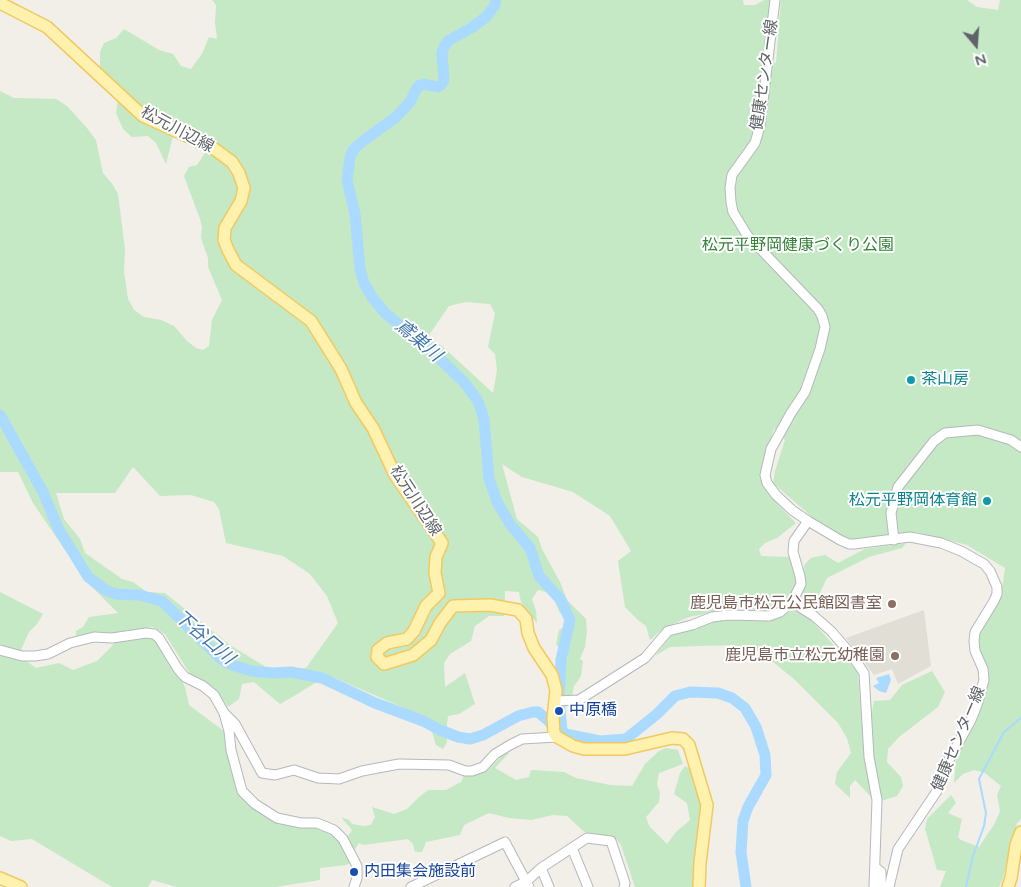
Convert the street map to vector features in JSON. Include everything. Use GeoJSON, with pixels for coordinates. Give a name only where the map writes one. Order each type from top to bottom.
{"type":"FeatureCollection","features":[{"type":"Feature","properties":{"kind":"main road","name":"松元川辺線"},"geometry":{"type":"LineString","coordinates":[[0,3],[47,27],[143,116],[213,148],[232,162],[244,188],[241,201],[225,228],[224,240],[236,265],[311,321],[341,369],[356,403],[373,428],[395,475],[442,543],[436,557],[435,573],[439,592],[426,606],[418,623],[407,639],[387,643],[378,650],[377,657],[384,664],[413,656],[431,640],[440,623],[453,606],[490,605],[518,610],[526,620],[528,633],[534,648],[552,674],[559,701],[553,718],[556,735]]}},
{"type":"Feature","properties":{"kind":"main road"},"geometry":{"type":"LineString","coordinates":[[556,735],[573,746],[584,749],[624,748],[672,738],[686,741],[692,752],[707,804],[699,887]]}},
{"type":"Feature","properties":{"kind":"main road"},"geometry":{"type":"LineString","coordinates":[[1008,887],[1016,845],[1021,832]]}},
{"type":"Feature","properties":{"kind":"main road"},"geometry":{"type":"LineString","coordinates":[[0,878],[20,887]]}},
{"type":"Feature","properties":{"kind":"street","name":"健康センター線"},"geometry":{"type":"LineString","coordinates":[[775,0],[760,126],[754,143],[732,175],[730,188],[731,202],[733,212],[747,234],[818,309],[825,328],[811,379],[771,449],[765,475],[770,488],[792,510],[849,544],[910,537],[941,543],[984,564],[990,571],[997,587],[997,594],[975,632],[975,651],[983,669],[983,687],[971,720],[949,760],[939,788],[898,849],[889,887]]}},
{"type":"Feature","properties":{"kind":"street"},"geometry":{"type":"LineString","coordinates":[[894,540],[891,513],[898,487],[934,441],[945,433],[978,430],[1011,440],[1021,447]]}},
{"type":"Feature","properties":{"kind":"street"},"geometry":{"type":"LineString","coordinates":[[559,701],[579,700],[645,658],[668,631],[720,616],[774,616],[792,602],[801,584],[793,552],[794,541],[808,521]]}},
{"type":"Feature","properties":{"kind":"street"},"geometry":{"type":"LineString","coordinates":[[792,602],[814,616],[825,626],[851,654],[864,673],[869,757],[877,800],[874,887]]}},
{"type":"Feature","properties":{"kind":"street"},"geometry":{"type":"LineString","coordinates":[[0,650],[22,656],[35,656],[48,654],[70,643],[94,637],[112,638],[146,633],[154,634],[159,638],[185,677],[203,686],[214,695],[224,713],[242,791],[255,804],[277,818],[301,823],[317,823],[334,830],[343,839],[357,866],[357,878],[354,887]]}},
{"type":"Feature","properties":{"kind":"street"},"geometry":{"type":"LineString","coordinates":[[224,713],[235,724],[262,773],[275,775],[294,770],[318,778],[339,779],[362,771],[399,764],[450,765],[472,771],[483,767],[495,754],[510,744],[522,739],[556,735]]}},
{"type":"Feature","properties":{"kind":"street"},"geometry":{"type":"LineString","coordinates":[[514,887],[528,884],[541,868],[586,838],[611,841],[625,883],[624,887]]}},
{"type":"Feature","properties":{"kind":"street"},"geometry":{"type":"LineString","coordinates":[[411,887],[505,842],[528,884]]}},
{"type":"Feature","properties":{"kind":"street"},"geometry":{"type":"LineString","coordinates":[[572,848],[588,887]]}},
{"type":"Feature","properties":{"kind":"street"},"geometry":{"type":"LineString","coordinates":[[875,867],[882,872],[881,884],[884,887]]}},
{"type":"Feature","properties":{"kind":"street"},"geometry":{"type":"LineString","coordinates":[[541,868],[549,887]]}},
{"type":"Feature","properties":{"kind":"shaded area","name":"鹿児島市立松元幼稚園"},"geometry":{"type":"Polygon","coordinates":[[[924,610],[931,666],[898,684],[892,669],[874,675],[846,638],[924,610]]]}},
{"type":"Feature","properties":{"kind":"green space","name":"松元平野岡健康づくり公園"},"geometry":{"type":"Polygon","coordinates":[[[212,0],[743,0],[744,5],[755,5],[764,0],[771,0],[762,61],[776,63],[781,0],[967,0],[977,7],[998,10],[1000,0],[1021,0],[1021,819],[1017,823],[999,887],[940,887],[946,871],[937,870],[925,829],[927,819],[951,795],[956,803],[948,813],[962,819],[958,837],[979,847],[995,823],[1000,811],[997,795],[1001,786],[985,773],[974,770],[963,774],[954,783],[956,759],[975,724],[989,678],[988,668],[979,653],[977,642],[979,631],[1001,596],[1005,568],[967,545],[916,532],[848,540],[820,524],[773,483],[785,440],[774,428],[761,472],[763,484],[778,505],[796,523],[759,549],[761,556],[789,557],[797,576],[796,587],[789,598],[779,607],[769,611],[733,608],[689,617],[664,628],[650,640],[646,626],[625,607],[618,561],[631,551],[610,516],[573,492],[522,477],[502,464],[517,519],[538,537],[567,600],[586,619],[585,647],[580,659],[583,661],[581,676],[574,686],[572,696],[564,695],[565,664],[568,656],[556,644],[559,630],[576,621],[560,613],[554,600],[546,592],[538,590],[532,599],[537,623],[521,602],[519,592],[505,591],[504,616],[489,616],[475,626],[471,641],[450,654],[444,663],[445,687],[465,673],[475,704],[459,714],[448,716],[447,742],[443,749],[436,745],[432,732],[404,708],[333,677],[315,683],[280,704],[254,682],[242,684],[239,699],[228,707],[215,689],[190,674],[165,634],[153,627],[112,633],[93,632],[76,636],[76,631],[83,627],[89,617],[118,613],[86,581],[33,503],[18,472],[0,472],[0,91],[14,98],[56,99],[67,106],[87,128],[96,140],[103,173],[118,194],[125,249],[124,272],[128,299],[134,310],[144,317],[161,320],[174,326],[187,341],[196,348],[203,350],[209,346],[212,320],[222,300],[208,267],[208,258],[201,238],[202,227],[200,219],[184,176],[189,167],[197,165],[205,153],[173,136],[166,164],[156,143],[148,136],[132,137],[123,129],[116,113],[118,99],[100,70],[100,52],[104,43],[116,38],[124,29],[159,50],[173,54],[181,66],[191,69],[202,54],[209,37],[217,39],[215,23],[216,5],[212,0]],[[466,302],[449,306],[427,338],[442,346],[493,393],[497,370],[495,354],[488,347],[495,313],[490,304],[466,302]],[[133,467],[115,493],[56,493],[64,519],[80,539],[85,553],[122,579],[133,582],[147,592],[165,593],[230,645],[269,669],[306,668],[338,623],[327,596],[310,574],[283,556],[226,543],[219,509],[214,502],[191,495],[160,496],[133,467]]]}},
{"type":"Feature","properties":{"kind":"green space"},"geometry":{"type":"Polygon","coordinates":[[[906,543],[902,548],[869,557],[827,578],[814,605],[801,598],[805,586],[804,565],[811,558],[825,555],[838,563],[865,549],[906,543]]]}},
{"type":"Feature","properties":{"kind":"green space"},"geometry":{"type":"Polygon","coordinates":[[[0,592],[43,614],[29,632],[20,652],[0,644],[0,592]]]}},
{"type":"Feature","properties":{"kind":"green space"},"geometry":{"type":"Polygon","coordinates":[[[794,609],[811,620],[858,672],[864,752],[873,799],[855,780],[850,786],[850,798],[835,784],[837,772],[851,753],[847,738],[838,723],[795,680],[761,652],[733,645],[670,647],[655,656],[671,636],[712,621],[731,619],[769,621],[782,617],[794,609]]]}},
{"type":"Feature","properties":{"kind":"green space"},"geometry":{"type":"Polygon","coordinates":[[[146,637],[155,639],[179,675],[185,687],[189,705],[225,732],[236,786],[266,816],[317,826],[333,833],[341,841],[352,862],[346,865],[320,868],[320,880],[275,887],[177,887],[152,880],[148,887],[112,887],[32,839],[11,841],[0,836],[0,653],[25,660],[36,668],[59,663],[73,670],[97,661],[116,641],[146,637]]]}},
{"type":"Feature","properties":{"kind":"green space"},"geometry":{"type":"Polygon","coordinates":[[[932,671],[945,692],[938,707],[899,737],[888,749],[887,762],[901,777],[903,786],[897,796],[881,801],[873,757],[871,718],[874,701],[890,700],[902,685],[932,671]]]}},
{"type":"Feature","properties":{"kind":"green space"},"geometry":{"type":"Polygon","coordinates":[[[666,748],[678,750],[683,764],[659,773],[657,784],[660,793],[659,802],[646,817],[649,826],[667,844],[676,832],[690,820],[687,803],[674,794],[680,773],[685,766],[691,769],[701,799],[702,816],[695,887],[635,887],[621,845],[616,839],[597,839],[582,830],[567,816],[553,815],[531,820],[509,818],[489,813],[464,825],[460,835],[426,842],[422,852],[415,852],[413,844],[408,839],[363,845],[359,843],[353,852],[346,841],[352,830],[341,817],[349,820],[352,824],[371,825],[375,817],[372,807],[394,814],[407,809],[428,790],[446,790],[461,782],[464,776],[487,771],[505,753],[509,753],[495,768],[516,780],[529,777],[531,770],[564,772],[576,778],[610,785],[632,786],[645,764],[659,751],[666,748]]]}},
{"type":"Feature","properties":{"kind":"water"},"geometry":{"type":"Polygon","coordinates":[[[889,674],[891,680],[886,693],[879,691],[873,686],[879,683],[876,678],[889,674]]]}},
{"type":"Feature","properties":{"kind":"waterway","name":"鳶巣川"},"geometry":{"type":"LineString","coordinates":[[496,0],[495,5],[486,17],[448,41],[444,47],[442,53],[444,80],[441,85],[437,87],[424,84],[418,86],[410,102],[396,117],[354,149],[350,157],[347,180],[355,214],[360,269],[364,283],[385,313],[440,359],[464,382],[478,401],[484,419],[489,479],[497,502],[510,524],[530,548],[539,576],[561,600],[570,620],[561,660],[559,701],[562,730],[565,734],[600,741],[626,739],[657,714],[675,696],[690,692],[718,693],[732,698],[745,708],[756,727],[765,755],[766,775],[748,807],[743,821],[741,852],[746,887]]}},
{"type":"Feature","properties":{"kind":"waterway","name":"下谷口川"},"geometry":{"type":"LineString","coordinates":[[0,415],[43,492],[58,528],[88,577],[107,591],[116,594],[139,595],[162,601],[221,659],[232,665],[252,671],[291,672],[322,678],[375,703],[423,721],[458,737],[470,739],[483,735],[518,716],[533,712],[538,712],[550,722]]}},
{"type":"Feature","properties":{"kind":"waterway"},"geometry":{"type":"LineString","coordinates":[[966,887],[986,813],[979,779],[1004,732],[1021,718]]}},
{"type":"Feature","properties":{"kind":"place","name":"茶山房"},"geometry":{"type":"Point","coordinates":[911,380]}},
{"type":"Feature","properties":{"kind":"place","name":"松元平野岡体育館"},"geometry":{"type":"Point","coordinates":[987,501]}},
{"type":"Feature","properties":{"kind":"place","name":"鹿児島市松元公民館図書室"},"geometry":{"type":"Point","coordinates":[892,604]}},
{"type":"Feature","properties":{"kind":"place","name":"鹿児島市立松元幼稚園"},"geometry":{"type":"Point","coordinates":[895,656]}},
{"type":"Feature","properties":{"kind":"place","name":"中原橋"},"geometry":{"type":"Point","coordinates":[559,711]}},
{"type":"Feature","properties":{"kind":"place","name":"内田集会施設前"},"geometry":{"type":"Point","coordinates":[354,872]}}]}
